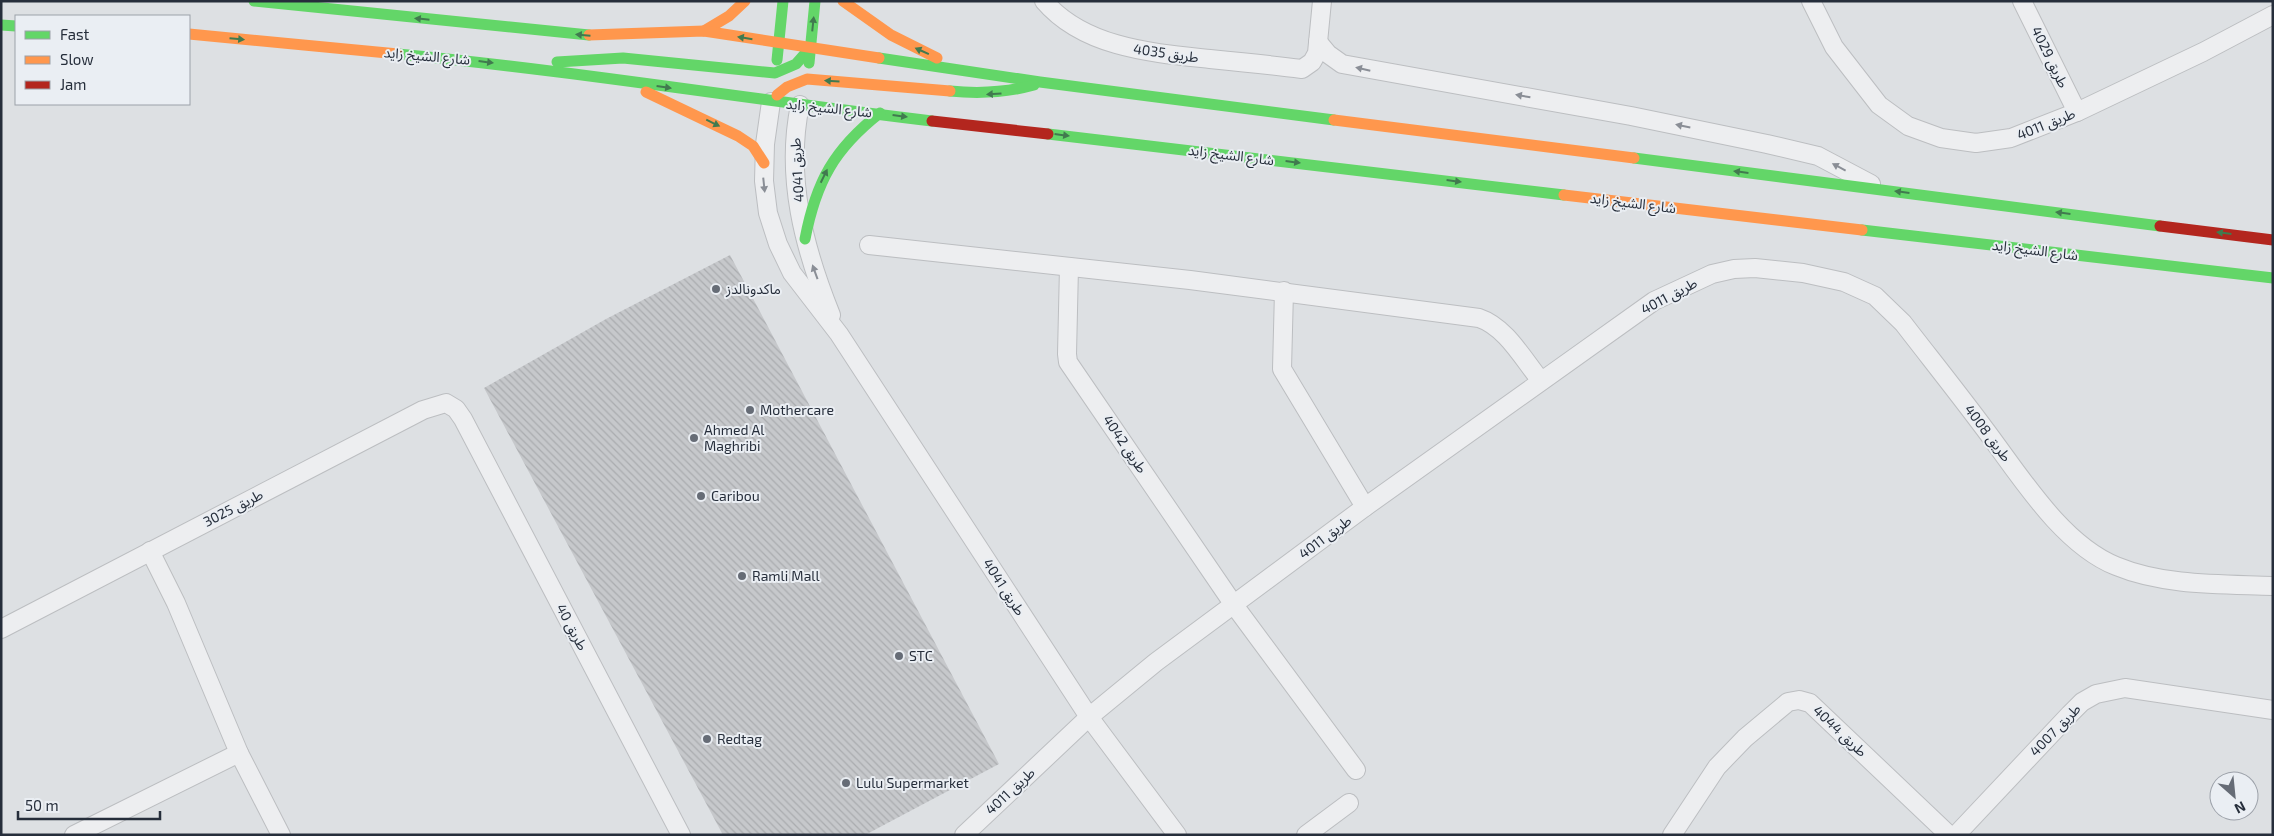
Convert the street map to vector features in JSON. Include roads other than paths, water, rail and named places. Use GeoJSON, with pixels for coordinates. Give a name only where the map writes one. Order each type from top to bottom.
{"type":"FeatureCollection","features":[{"type":"Feature","properties":{"kind":"main road"},"geometry":{"type":"LineString","coordinates":[[254,1],[596,36],[704,31],[1040,82],[2273,240]]}},
{"type":"Feature","properties":{"kind":"main road"},"geometry":{"type":"LineString","coordinates":[[704,31],[729,16],[745,1]]}},
{"type":"Feature","properties":{"kind":"main road","name":"طريق 4041"},"geometry":{"type":"LineString","coordinates":[[771,102],[783,1]]}},
{"type":"Feature","properties":{"kind":"main road","name":"طريق 4041"},"geometry":{"type":"LineString","coordinates":[[800,105],[808,79],[815,1]]}},
{"type":"Feature","properties":{"kind":"main road"},"geometry":{"type":"LineString","coordinates":[[843,1],[908,45],[967,71]]}},
{"type":"Feature","properties":{"kind":"main road"},"geometry":{"type":"LineString","coordinates":[[1,25],[15,26]]}},
{"type":"Feature","properties":{"kind":"main road","name":"شارع الشيخ زايد"},"geometry":{"type":"LineString","coordinates":[[190,34],[517,66],[771,102],[880,113],[2273,278]]}},
{"type":"Feature","properties":{"kind":"main road"},"geometry":{"type":"LineString","coordinates":[[517,66],[570,60],[624,58],[775,73],[784,72],[800,62],[811,47]]}},
{"type":"Feature","properties":{"kind":"main road"},"geometry":{"type":"LineString","coordinates":[[771,102],[787,87],[808,79],[979,94],[1010,92],[1040,82]]}},
{"type":"Feature","properties":{"kind":"main road"},"geometry":{"type":"LineString","coordinates":[[621,81],[738,136],[753,146],[764,163]]}},
{"type":"Feature","properties":{"kind":"main road"},"geometry":{"type":"LineString","coordinates":[[805,239],[814,198],[842,144],[859,128],[880,113]]}},
{"type":"Feature","properties":{"kind":"street","name":"طريق 4035"},"geometry":{"type":"LineString","coordinates":[[1044,1],[1061,19],[1088,33],[1138,51],[1302,69],[1315,58],[1318,42]]}},
{"type":"Feature","properties":{"kind":"street"},"geometry":{"type":"LineString","coordinates":[[1322,1],[1318,42],[1328,54],[1342,64],[1631,116],[1818,156],[1883,190]]}},
{"type":"Feature","properties":{"kind":"street","name":"طريق 4011"},"geometry":{"type":"LineString","coordinates":[[1811,1],[1834,47],[1879,105],[1908,126],[1941,138],[1976,143],[2011,138],[2077,112],[2203,52],[2273,15]]}},
{"type":"Feature","properties":{"kind":"street","name":"طريق 4029"},"geometry":{"type":"LineString","coordinates":[[2022,1],[2077,112]]}},
{"type":"Feature","properties":{"kind":"street","name":"طريق 4041"},"geometry":{"type":"LineString","coordinates":[[771,102],[764,163],[768,213],[778,244],[792,273],[838,334],[1089,716],[1177,835]]}},
{"type":"Feature","properties":{"kind":"street","name":"طريق 4041"},"geometry":{"type":"LineString","coordinates":[[800,105],[794,147],[795,180],[805,239],[812,264],[838,334]]}},
{"type":"Feature","properties":{"kind":"street"},"geometry":{"type":"LineString","coordinates":[[869,245],[1284,291],[1479,318],[1488,321],[1503,333],[1541,381]]}},
{"type":"Feature","properties":{"kind":"street","name":"طريق 4042"},"geometry":{"type":"LineString","coordinates":[[1069,267],[1066,354],[1068,362],[1234,606],[1356,770]]}},
{"type":"Feature","properties":{"kind":"street","name":"طريق 4008"},"geometry":{"type":"LineString","coordinates":[[1712,274],[1734,269],[1755,268],[1803,273],[1844,282],[1875,296],[1903,323],[2035,496],[2087,550],[2117,566],[2140,574],[2188,582],[2273,586]]}},
{"type":"Feature","properties":{"kind":"street","name":"طريق 4011"},"geometry":{"type":"LineString","coordinates":[[964,835],[1089,716],[1156,662],[1365,507],[1654,301],[1712,274]]}},
{"type":"Feature","properties":{"kind":"street"},"geometry":{"type":"LineString","coordinates":[[1284,291],[1282,369],[1365,507]]}},
{"type":"Feature","properties":{"kind":"street","name":"طريق 3025"},"geometry":{"type":"LineString","coordinates":[[1,629],[436,405],[446,403],[456,409],[463,419]]}},
{"type":"Feature","properties":{"kind":"street","name":"طريق 40"},"geometry":{"type":"LineString","coordinates":[[463,419],[681,835]]}},
{"type":"Feature","properties":{"kind":"street"},"geometry":{"type":"LineString","coordinates":[[150,551],[176,603],[239,753],[281,835]]}},
{"type":"Feature","properties":{"kind":"street","name":"طريق 4007"},"geometry":{"type":"LineString","coordinates":[[1956,835],[2070,714],[2082,702],[2096,694],[2125,688],[2273,710]]}},
{"type":"Feature","properties":{"kind":"street","name":"طريق 4044"},"geometry":{"type":"LineString","coordinates":[[1672,835],[1704,783],[1730,752],[1788,702],[1799,700],[1810,703],[1949,835]]}},
{"type":"Feature","properties":{"kind":"street"},"geometry":{"type":"LineString","coordinates":[[74,835],[239,753]]}},
{"type":"Feature","properties":{"kind":"street"},"geometry":{"type":"LineString","coordinates":[[1306,835],[1349,803]]}},
{"type":"Feature","properties":{"kind":"place","name":"ماكدونالدز"},"geometry":{"type":"Point","coordinates":[716,289]}},
{"type":"Feature","properties":{"kind":"place","name":"Mothercare"},"geometry":{"type":"Point","coordinates":[750,410]}},
{"type":"Feature","properties":{"kind":"place","name":"Ahmed Al Maghribi"},"geometry":{"type":"Point","coordinates":[694,438]}},
{"type":"Feature","properties":{"kind":"place","name":"Caribou"},"geometry":{"type":"Point","coordinates":[701,496]}},
{"type":"Feature","properties":{"kind":"place","name":"Ramli Mall"},"geometry":{"type":"Point","coordinates":[742,576]}},
{"type":"Feature","properties":{"kind":"place","name":"STC"},"geometry":{"type":"Point","coordinates":[899,656]}},
{"type":"Feature","properties":{"kind":"place","name":"Redtag"},"geometry":{"type":"Point","coordinates":[707,739]}},
{"type":"Feature","properties":{"kind":"place","name":"Lulu Supermarket"},"geometry":{"type":"Point","coordinates":[846,783]}}]}
